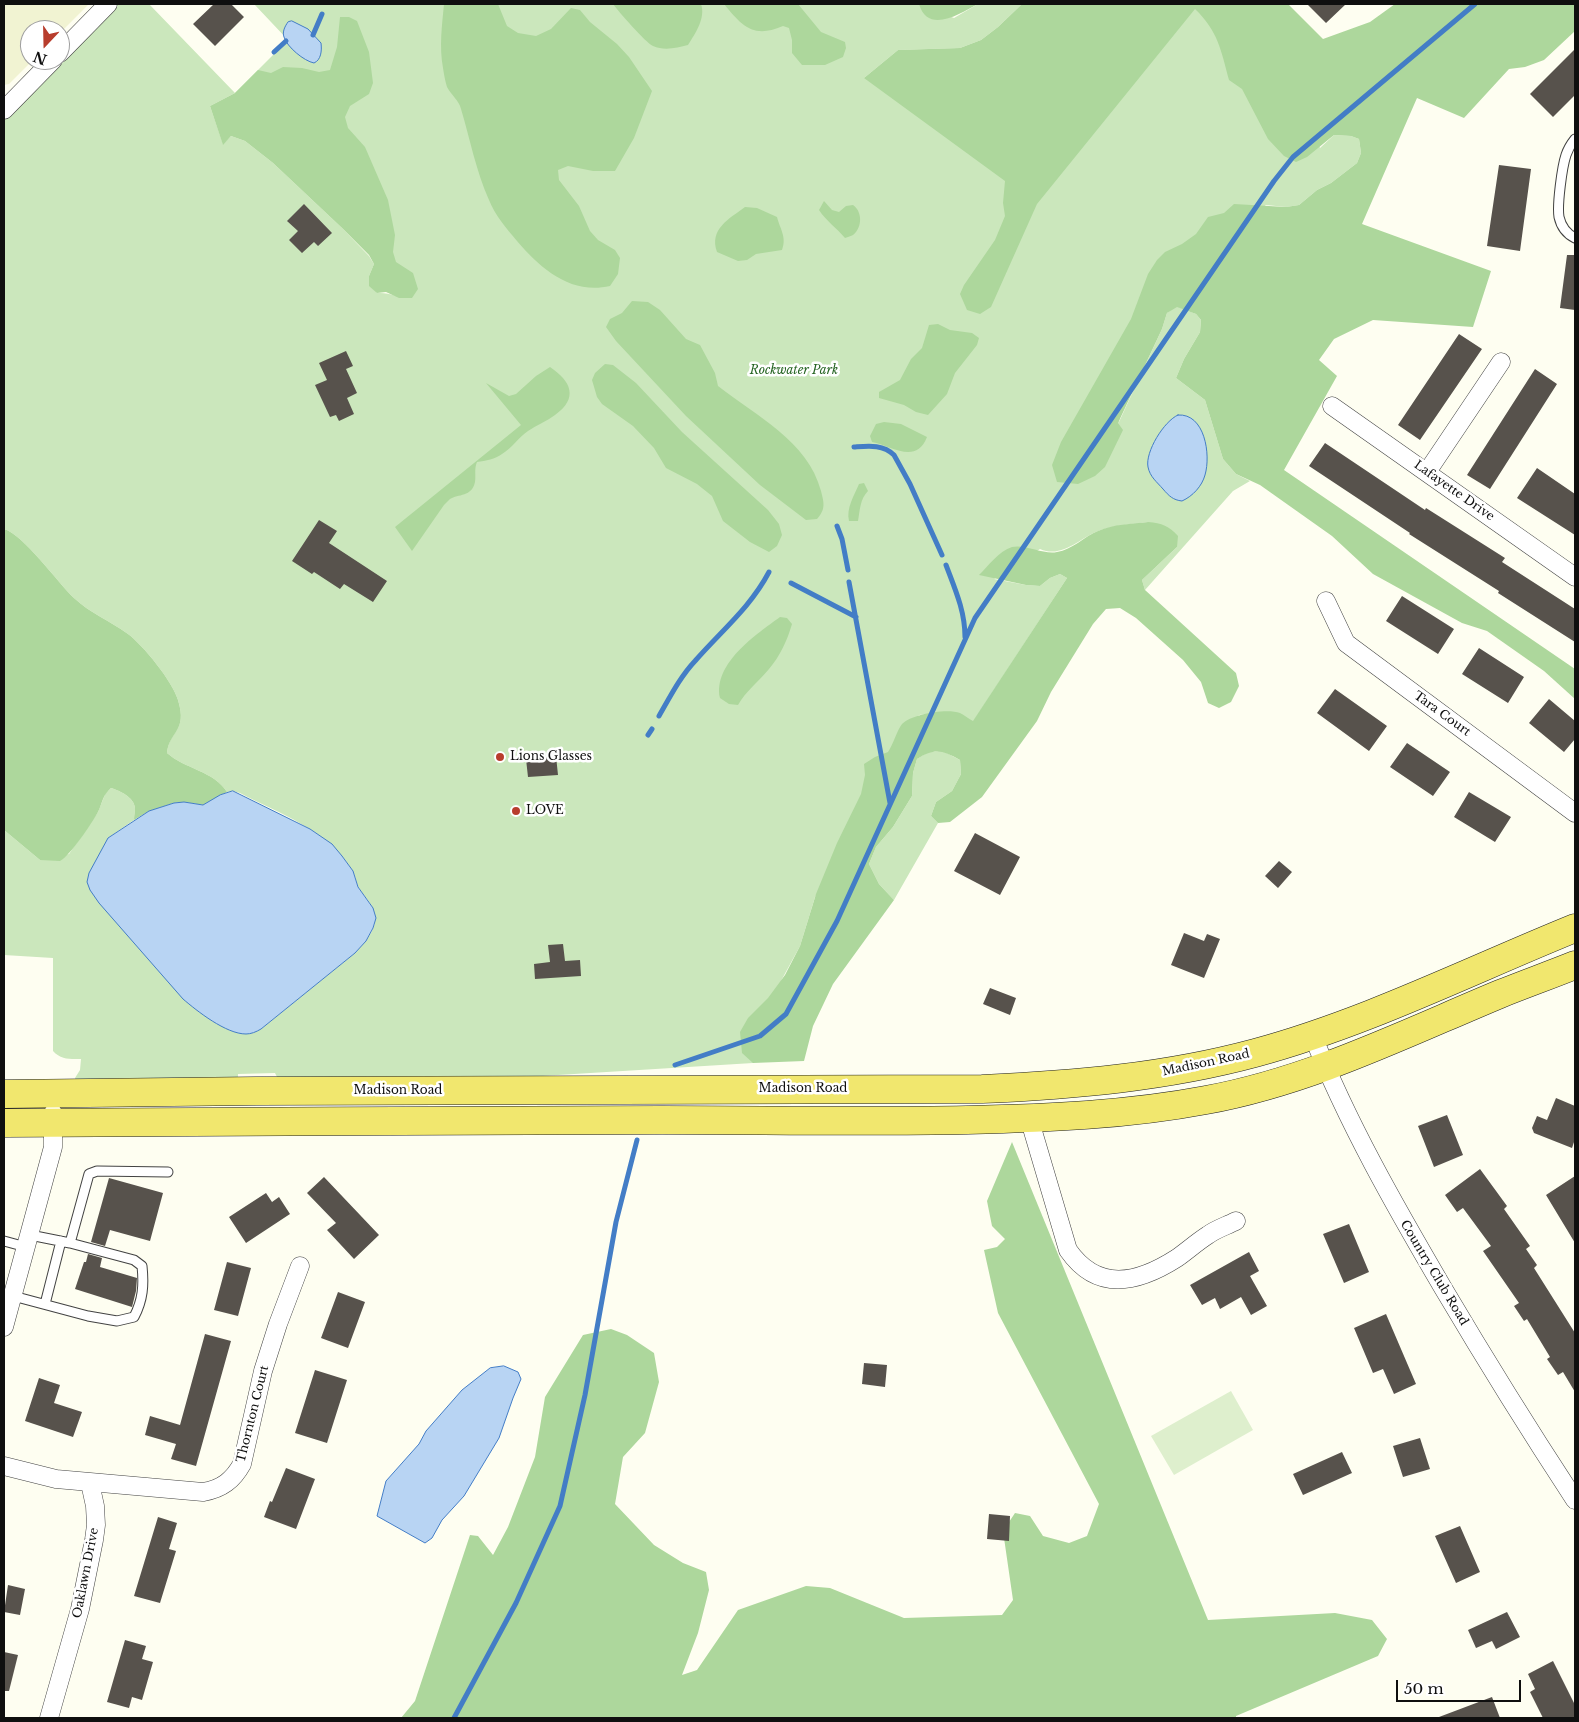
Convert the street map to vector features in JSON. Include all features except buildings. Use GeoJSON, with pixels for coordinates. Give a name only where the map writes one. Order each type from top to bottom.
{"type":"FeatureCollection","features":[{"type":"Feature","properties":{"kind":"main road","name":"Madison Road"},"geometry":{"type":"LineString","coordinates":[[4,1094],[52,1095],[232,1091],[982,1089],[1057,1086],[1131,1078],[1194,1068],[1313,1036],[1399,1003],[1575,928]]}},
{"type":"Feature","properties":{"kind":"main road"},"geometry":{"type":"LineString","coordinates":[[4,1124],[650,1120],[907,1121],[1090,1116],[1138,1111],[1210,1099],[1270,1085],[1374,1049],[1500,994],[1575,966]]}},
{"type":"Feature","properties":{"kind":"street"},"geometry":{"type":"LineString","coordinates":[[70,43],[108,4]]}},
{"type":"Feature","properties":{"kind":"street"},"geometry":{"type":"LineString","coordinates":[[4,110],[43,70]]}},
{"type":"Feature","properties":{"kind":"street"},"geometry":{"type":"LineString","coordinates":[[1427,472],[1500,362]]}},
{"type":"Feature","properties":{"kind":"street","name":"Lafayette Drive"},"geometry":{"type":"LineString","coordinates":[[1332,406],[1575,577]]}},
{"type":"Feature","properties":{"kind":"street","name":"Tara Court"},"geometry":{"type":"LineString","coordinates":[[1326,601],[1346,644],[1575,813]]}},
{"type":"Feature","properties":{"kind":"street","name":"Country Club Road"},"geometry":{"type":"LineString","coordinates":[[1313,1036],[1370,1160],[1402,1218],[1486,1361],[1575,1500]]}},
{"type":"Feature","properties":{"kind":"street"},"geometry":{"type":"LineString","coordinates":[[4,1327],[10,1290],[28,1241],[53,1147],[52,1095]]}},
{"type":"Feature","properties":{"kind":"street"},"geometry":{"type":"LineString","coordinates":[[1029,1118],[1068,1250],[1076,1262],[1088,1272],[1104,1279],[1119,1281],[1134,1278],[1156,1270],[1209,1234],[1236,1221]]}},
{"type":"Feature","properties":{"kind":"street","name":"Thornton Court"},"geometry":{"type":"LineString","coordinates":[[90,1483],[203,1492],[226,1485],[236,1476],[245,1456],[253,1408],[262,1371],[300,1266]]}},
{"type":"Feature","properties":{"kind":"street"},"geometry":{"type":"LineString","coordinates":[[4,1466],[56,1479],[90,1483]]}},
{"type":"Feature","properties":{"kind":"street","name":"Oaklawn Drive"},"geometry":{"type":"LineString","coordinates":[[49,1718],[80,1610],[94,1540],[95,1506],[90,1483]]}},
{"type":"Feature","properties":{"kind":"lane"},"geometry":{"type":"LineString","coordinates":[[1575,139],[1565,156],[1558,208],[1562,226],[1575,238]]}},
{"type":"Feature","properties":{"kind":"lane"},"geometry":{"type":"LineString","coordinates":[[45,1304],[89,1174],[97,1171],[168,1172]]}},
{"type":"Feature","properties":{"kind":"lane"},"geometry":{"type":"LineString","coordinates":[[4,1241],[66,1242],[134,1260],[142,1266],[144,1284],[140,1305],[134,1317],[117,1321],[45,1304],[10,1290]]}},
{"type":"Feature","properties":{"kind":"green space"},"geometry":{"type":"Polygon","coordinates":[[[4,4],[89,4],[70,23],[70,20],[20,20],[20,70],[23,70],[9,84],[4,85],[4,4]]]}},
{"type":"Feature","properties":{"kind":"green space","name":"Rockwater Park"},"geometry":{"type":"Polygon","coordinates":[[[116,4],[149,4],[235,93],[288,40],[254,4],[919,4],[954,18],[978,4],[1022,4],[981,40],[960,48],[898,50],[864,78],[1169,4],[1281,4],[1320,148],[1334,135],[1351,136],[1359,139],[1361,153],[1357,163],[1331,183],[1317,190],[1299,205],[1286,207],[1266,205],[1162,288],[1118,424],[1162,329],[1167,313],[1176,306],[1196,314],[1201,320],[1200,332],[1184,359],[1176,378],[1205,400],[1223,459],[1236,474],[1250,481],[1233,491],[1145,590],[1142,580],[1177,547],[1148,522],[1101,530],[1071,546],[1056,551],[1040,549],[994,579],[1040,586],[1050,578],[1060,574],[1067,578],[973,722],[959,715],[947,712],[919,715],[815,897],[800,946],[782,979],[753,1063],[444,1082],[277,1077],[275,1073],[238,1074],[238,1078],[76,1082],[75,1078],[80,1070],[81,1059],[62,1057],[53,1051],[53,958],[4,955],[4,830],[40,860],[69,854],[98,812],[106,792],[111,788],[129,798],[135,808],[134,820],[108,838],[226,1028],[240,1033],[251,1033],[261,1029],[355,953],[371,932],[374,926],[375,914],[359,888],[352,870],[330,844],[287,816],[240,793],[227,792],[215,779],[182,763],[167,753],[168,745],[181,719],[175,692],[164,674],[134,639],[93,613],[74,598],[21,540],[4,529],[4,120],[52,70],[70,70],[70,52],[116,4]],[[235,93],[210,106],[223,144],[231,136],[245,141],[273,163],[369,256],[374,264],[369,276],[377,293],[411,298],[235,93]]]}},
{"type":"Feature","properties":{"kind":"green space"},"geometry":{"type":"Polygon","coordinates":[[[444,4],[498,4],[507,26],[518,33],[536,36],[551,29],[571,8],[580,10],[590,22],[617,44],[629,57],[652,91],[634,138],[615,171],[593,171],[568,166],[558,170],[559,180],[579,206],[590,231],[598,240],[615,250],[620,258],[618,274],[610,286],[582,287],[570,283],[547,270],[526,251],[494,211],[480,178],[460,106],[447,87],[441,52],[444,4]]]}},
{"type":"Feature","properties":{"kind":"green space"},"geometry":{"type":"Polygon","coordinates":[[[613,4],[701,4],[702,15],[699,26],[688,45],[666,49],[653,46],[644,39],[613,4]]]}},
{"type":"Feature","properties":{"kind":"green space"},"geometry":{"type":"Polygon","coordinates":[[[724,4],[798,4],[821,32],[845,42],[846,48],[843,57],[825,65],[802,65],[792,53],[792,40],[789,28],[783,26],[773,30],[756,31],[737,19],[724,4]]]}},
{"type":"Feature","properties":{"kind":"green space"},"geometry":{"type":"Polygon","coordinates":[[[919,4],[978,4],[954,16],[937,20],[923,13],[919,4]]]}},
{"type":"Feature","properties":{"kind":"green space"},"geometry":{"type":"Polygon","coordinates":[[[1022,4],[1288,4],[1323,39],[1370,22],[1395,4],[1575,4],[1575,31],[1544,60],[1525,67],[1509,69],[1464,118],[1417,98],[1362,224],[1491,271],[1473,327],[1373,320],[1334,339],[1319,360],[1337,376],[1284,470],[1575,669],[1575,699],[1544,671],[1487,631],[1462,623],[1373,574],[1332,536],[1260,485],[1236,474],[1223,459],[1205,400],[1176,378],[1184,359],[1200,332],[1201,320],[1196,314],[1177,307],[1167,313],[1162,329],[1118,423],[1123,430],[1105,467],[1095,476],[1078,484],[1057,482],[1052,465],[1061,442],[1131,319],[1148,274],[1157,260],[1165,252],[1182,244],[1196,234],[1208,217],[1224,213],[1234,204],[1286,207],[1299,205],[1317,190],[1331,183],[1357,163],[1361,153],[1359,139],[1351,136],[1334,135],[1307,157],[1296,162],[1284,156],[1268,139],[1242,89],[1229,80],[1218,41],[1209,25],[1195,9],[1037,204],[991,307],[980,314],[967,310],[960,294],[964,285],[995,240],[1005,216],[1003,203],[1005,181],[864,78],[898,50],[960,48],[981,40],[1022,4]]]}},
{"type":"Feature","properties":{"kind":"green space"},"geometry":{"type":"Polygon","coordinates":[[[340,17],[349,17],[357,21],[369,52],[373,83],[369,94],[350,106],[345,117],[348,128],[365,147],[388,200],[395,235],[393,252],[396,262],[413,273],[418,289],[412,298],[399,298],[386,292],[377,293],[369,286],[369,276],[374,264],[369,255],[273,163],[245,141],[231,136],[223,145],[210,106],[235,93],[258,70],[271,73],[283,67],[302,68],[319,72],[330,70],[337,47],[340,17]]]}},
{"type":"Feature","properties":{"kind":"green space"},"geometry":{"type":"Polygon","coordinates":[[[824,201],[832,210],[839,212],[846,206],[853,205],[856,208],[860,215],[860,224],[853,235],[845,238],[825,218],[819,210],[824,201]]]}},
{"type":"Feature","properties":{"kind":"green space"},"geometry":{"type":"Polygon","coordinates":[[[745,207],[757,208],[777,217],[783,237],[782,250],[756,254],[747,260],[738,261],[717,252],[715,244],[718,231],[727,220],[745,207]]]}},
{"type":"Feature","properties":{"kind":"green space"},"geometry":{"type":"Polygon","coordinates":[[[632,301],[648,302],[660,310],[686,339],[700,345],[715,373],[718,386],[779,431],[805,458],[814,473],[823,499],[824,506],[817,519],[806,520],[760,485],[686,416],[616,341],[606,327],[610,319],[622,313],[632,301]]]}},
{"type":"Feature","properties":{"kind":"green space"},"geometry":{"type":"Polygon","coordinates":[[[938,324],[950,330],[972,333],[979,338],[977,345],[955,373],[947,394],[928,415],[916,412],[904,405],[879,398],[879,392],[900,380],[911,359],[922,348],[929,325],[938,324]]]}},
{"type":"Feature","properties":{"kind":"green space"},"geometry":{"type":"Polygon","coordinates":[[[605,364],[613,365],[636,383],[682,432],[768,510],[779,524],[782,535],[777,546],[769,552],[750,542],[723,521],[712,496],[697,484],[666,468],[654,448],[633,426],[602,404],[597,397],[592,380],[595,373],[605,364]]]}},
{"type":"Feature","properties":{"kind":"green space"},"geometry":{"type":"Polygon","coordinates":[[[550,367],[563,378],[569,390],[570,396],[563,409],[528,431],[502,454],[477,462],[475,482],[471,490],[468,493],[453,497],[444,505],[412,551],[395,527],[521,425],[486,383],[509,396],[516,394],[536,376],[550,367]]]}},
{"type":"Feature","properties":{"kind":"green space"},"geometry":{"type":"Polygon","coordinates":[[[884,422],[901,424],[927,437],[917,450],[910,452],[895,450],[872,442],[870,436],[876,424],[884,422]]]}},
{"type":"Feature","properties":{"kind":"green space"},"geometry":{"type":"Polygon","coordinates":[[[864,483],[868,491],[862,501],[858,521],[849,521],[848,516],[851,502],[859,484],[864,483]]]}},
{"type":"Feature","properties":{"kind":"green space"},"geometry":{"type":"Polygon","coordinates":[[[1148,522],[1165,526],[1178,536],[1177,547],[1142,580],[1145,590],[1236,673],[1239,686],[1231,702],[1219,708],[1208,703],[1201,682],[1183,660],[1136,618],[1120,608],[1106,609],[1093,624],[1051,692],[1037,721],[982,797],[950,822],[938,823],[931,816],[936,802],[952,791],[961,774],[960,760],[943,752],[929,753],[917,759],[913,773],[912,796],[893,827],[876,847],[869,864],[879,884],[894,900],[833,984],[813,1026],[804,1061],[753,1063],[742,1053],[740,1032],[748,1018],[768,998],[785,975],[800,946],[816,894],[837,843],[861,794],[865,775],[864,764],[888,752],[902,724],[913,717],[947,711],[960,713],[973,721],[1067,578],[1060,574],[1050,578],[1040,586],[1026,585],[979,575],[998,555],[1012,547],[1017,546],[1052,553],[1063,551],[1093,533],[1104,529],[1148,522]]]}},
{"type":"Feature","properties":{"kind":"green space"},"geometry":{"type":"Polygon","coordinates":[[[4,529],[21,540],[74,598],[128,634],[149,655],[164,674],[178,700],[181,719],[168,746],[167,753],[182,763],[215,779],[227,792],[203,805],[184,802],[174,803],[149,811],[134,820],[135,808],[132,801],[122,793],[111,788],[104,796],[98,812],[86,831],[69,853],[60,861],[40,860],[4,830],[4,529]]]}},
{"type":"Feature","properties":{"kind":"green space"},"geometry":{"type":"Polygon","coordinates":[[[780,617],[787,618],[792,624],[780,654],[738,705],[729,704],[720,698],[720,685],[723,673],[730,661],[749,641],[780,617]]]}},
{"type":"Feature","properties":{"kind":"green space"},"geometry":{"type":"Polygon","coordinates":[[[943,751],[960,760],[961,774],[952,791],[936,802],[931,816],[938,823],[894,900],[879,884],[869,864],[876,847],[893,827],[912,796],[913,773],[917,759],[928,752],[943,751]]]}},
{"type":"Feature","properties":{"kind":"green space"},"geometry":{"type":"Polygon","coordinates":[[[1012,1142],[1208,1620],[1335,1613],[1372,1620],[1387,1639],[1378,1656],[1236,1716],[1236,1718],[401,1718],[415,1701],[470,1535],[478,1536],[493,1555],[508,1527],[535,1457],[545,1397],[583,1335],[611,1329],[627,1335],[654,1353],[659,1382],[645,1433],[623,1457],[615,1504],[654,1545],[683,1563],[706,1572],[709,1590],[698,1633],[682,1675],[697,1670],[738,1610],[806,1586],[830,1588],[904,1618],[1002,1615],[1013,1600],[1003,1531],[1015,1513],[1030,1516],[1043,1536],[1069,1543],[1087,1536],[1099,1504],[998,1313],[984,1250],[997,1247],[1005,1239],[992,1226],[987,1201],[1012,1142]]]}},
{"type":"Feature","properties":{"kind":"green space"},"geometry":{"type":"Polygon","coordinates":[[[1231,1391],[1253,1430],[1174,1475],[1151,1436],[1231,1391]]]}},
{"type":"Feature","properties":{"kind":"water"},"geometry":{"type":"Polygon","coordinates":[[[292,21],[308,29],[321,43],[321,55],[314,63],[296,53],[286,41],[283,35],[284,29],[288,22],[292,21]]]}},
{"type":"Feature","properties":{"kind":"water"},"geometry":{"type":"Polygon","coordinates":[[[1178,415],[1187,416],[1200,428],[1204,437],[1207,457],[1207,467],[1202,483],[1182,501],[1174,499],[1167,494],[1152,477],[1148,467],[1149,453],[1152,446],[1167,424],[1178,415]]]}},
{"type":"Feature","properties":{"kind":"water"},"geometry":{"type":"Polygon","coordinates":[[[233,791],[310,829],[332,844],[353,871],[358,887],[373,908],[376,918],[366,941],[355,953],[261,1029],[248,1034],[238,1033],[221,1026],[183,999],[99,903],[87,882],[89,873],[108,838],[149,811],[174,803],[184,802],[203,805],[220,795],[233,791]]]}},
{"type":"Feature","properties":{"kind":"water"},"geometry":{"type":"Polygon","coordinates":[[[504,1366],[518,1372],[521,1379],[499,1438],[464,1496],[442,1520],[432,1538],[425,1543],[377,1516],[386,1481],[419,1444],[426,1431],[462,1390],[490,1368],[504,1366]]]}},
{"type":"Feature","properties":{"kind":"waterway"},"geometry":{"type":"LineString","coordinates":[[675,1065],[760,1036],[786,1014],[837,921],[975,618],[1274,181],[1293,157],[1475,4]]}},
{"type":"Feature","properties":{"kind":"waterway"},"geometry":{"type":"LineString","coordinates":[[313,35],[322,14]]}},
{"type":"Feature","properties":{"kind":"waterway"},"geometry":{"type":"LineString","coordinates":[[274,52],[286,41]]}},
{"type":"Feature","properties":{"kind":"waterway"},"geometry":{"type":"LineString","coordinates":[[854,447],[880,447],[894,455],[910,484],[942,555]]}},
{"type":"Feature","properties":{"kind":"waterway"},"geometry":{"type":"LineString","coordinates":[[837,526],[842,539],[848,570]]}},
{"type":"Feature","properties":{"kind":"waterway"},"geometry":{"type":"LineString","coordinates":[[946,565],[961,609],[965,637]]}},
{"type":"Feature","properties":{"kind":"waterway"},"geometry":{"type":"LineString","coordinates":[[659,716],[690,667],[735,619],[753,597],[769,572]]}},
{"type":"Feature","properties":{"kind":"waterway"},"geometry":{"type":"LineString","coordinates":[[849,582],[890,803]]}},
{"type":"Feature","properties":{"kind":"waterway"},"geometry":{"type":"LineString","coordinates":[[791,583],[856,617]]}},
{"type":"Feature","properties":{"kind":"waterway"},"geometry":{"type":"LineString","coordinates":[[648,735],[652,729]]}},
{"type":"Feature","properties":{"kind":"waterway"},"geometry":{"type":"LineString","coordinates":[[454,1718],[516,1603],[560,1506],[585,1395],[616,1222],[637,1140]]}},
{"type":"Feature","properties":{"kind":"place","name":"Lions Glasses"},"geometry":{"type":"Point","coordinates":[500,757]}},
{"type":"Feature","properties":{"kind":"place","name":"LOVE"},"geometry":{"type":"Point","coordinates":[516,811]}}]}
